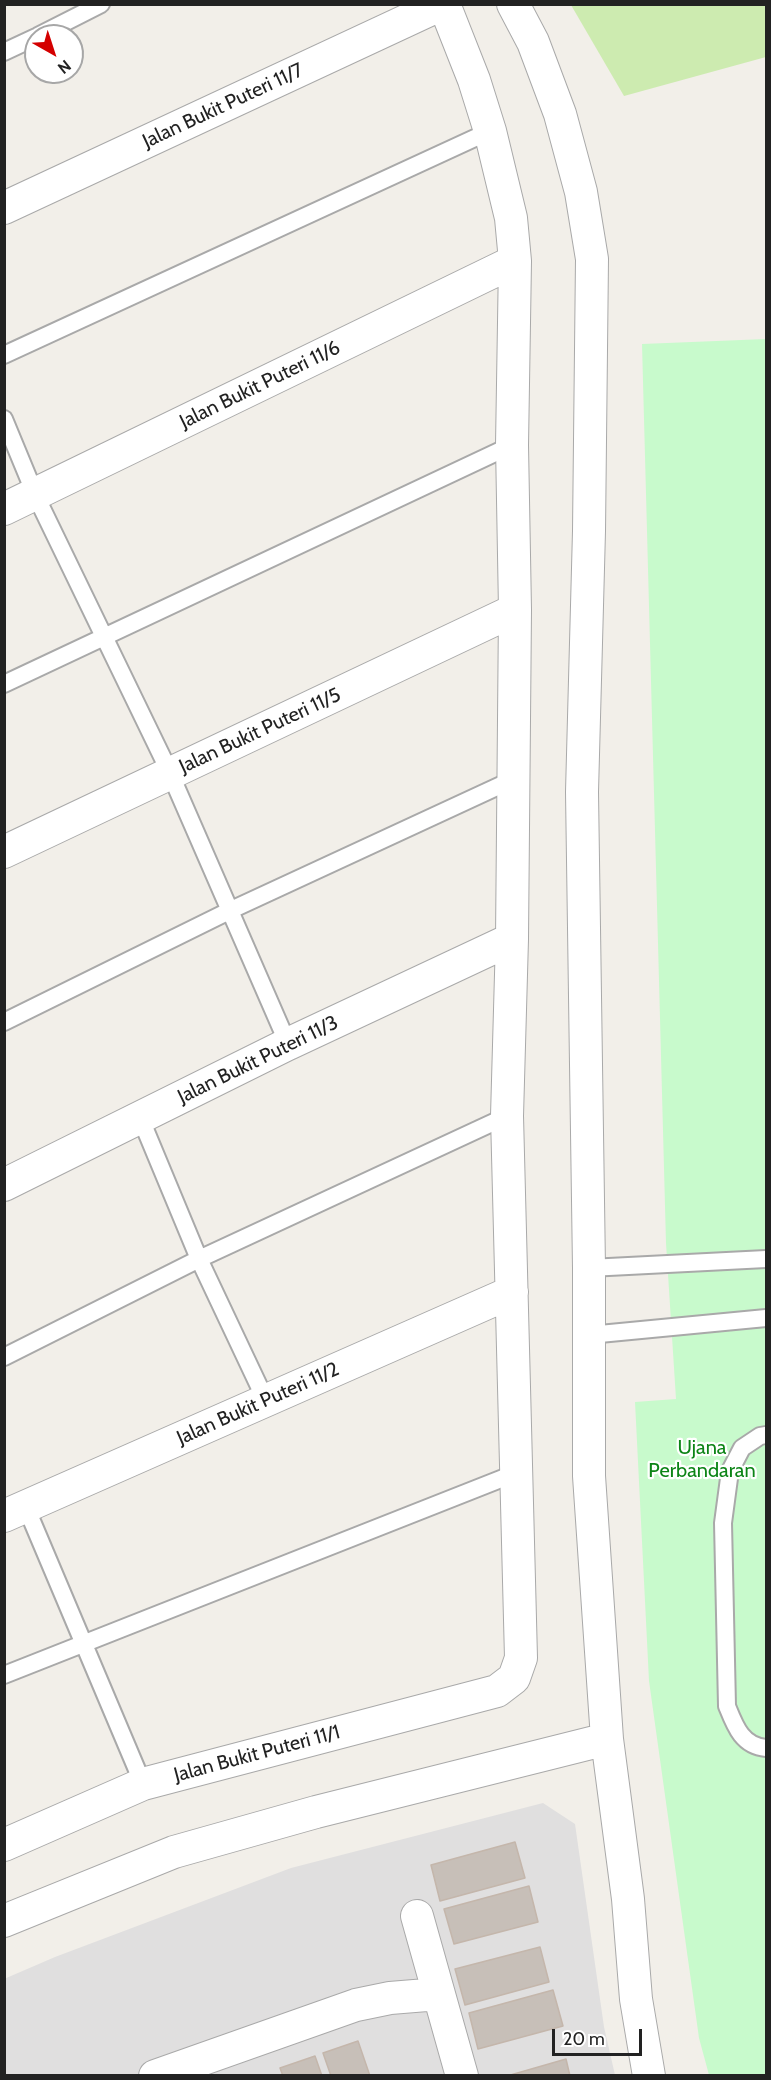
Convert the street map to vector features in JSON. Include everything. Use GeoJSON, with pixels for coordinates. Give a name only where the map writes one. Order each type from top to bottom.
{"type":"FeatureCollection","features":[{"type":"Feature","properties":{"kind":"street"},"geometry":{"type":"LineString","coordinates":[[443,4],[474,80],[490,131],[511,218],[514,261],[513,939],[507,1116],[516,1473]]}},
{"type":"Feature","properties":{"kind":"street","name":"Jalan Bukit Puteri 11/7"},"geometry":{"type":"LineString","coordinates":[[4,208],[443,4]]}},
{"type":"Feature","properties":{"kind":"street"},"geometry":{"type":"LineString","coordinates":[[513,4],[533,42],[560,114],[581,192],[592,259],[589,531],[582,792],[590,1268],[589,1476],[607,1739],[628,1899],[636,1999],[649,2076]]}},
{"type":"Feature","properties":{"kind":"street","name":"Jalan Bukit Puteri 11/6"},"geometry":{"type":"LineString","coordinates":[[4,509],[514,261]]}},
{"type":"Feature","properties":{"kind":"street","name":"Jalan Bukit Puteri 11/5"},"geometry":{"type":"LineString","coordinates":[[4,852],[515,609]]}},
{"type":"Feature","properties":{"kind":"street","name":"Jalan Bukit Puteri 11/3"},"geometry":{"type":"LineString","coordinates":[[4,1185],[288,1044],[513,939]]}},
{"type":"Feature","properties":{"kind":"street","name":"Jalan Bukit Puteri 11/2"},"geometry":{"type":"LineString","coordinates":[[15,1512],[512,1292]]}},
{"type":"Feature","properties":{"kind":"street","name":"Jalan Bukit Puteri 11/1"},"geometry":{"type":"LineString","coordinates":[[4,1845],[143,1784],[496,1691],[514,1678],[521,1658],[516,1473]]}},
{"type":"Feature","properties":{"kind":"street"},"geometry":{"type":"LineString","coordinates":[[4,1921],[174,1852],[316,1812],[607,1739]]}},
{"type":"Feature","properties":{"kind":"street"},"geometry":{"type":"LineString","coordinates":[[417,1916],[462,2076]]}},
{"type":"Feature","properties":{"kind":"street"},"geometry":{"type":"LineString","coordinates":[[155,2076],[356,2005],[390,1998],[439,1994]]}},
{"type":"Feature","properties":{"kind":"lane"},"geometry":{"type":"LineString","coordinates":[[61,24],[101,4]]}},
{"type":"Feature","properties":{"kind":"lane"},"geometry":{"type":"LineString","coordinates":[[4,52],[24,42]]}},
{"type":"Feature","properties":{"kind":"lane"},"geometry":{"type":"LineString","coordinates":[[4,356],[490,131]]}},
{"type":"Feature","properties":{"kind":"lane"},"geometry":{"type":"LineString","coordinates":[[4,419],[35,494],[170,773],[288,1044]]}},
{"type":"Feature","properties":{"kind":"lane"},"geometry":{"type":"LineString","coordinates":[[4,684],[512,445]]}},
{"type":"Feature","properties":{"kind":"lane"},"geometry":{"type":"LineString","coordinates":[[4,1022],[231,910],[514,779]]}},
{"type":"Feature","properties":{"kind":"lane"},"geometry":{"type":"LineString","coordinates":[[4,1357],[199,1259],[507,1116]]}},
{"type":"Feature","properties":{"kind":"lane"},"geometry":{"type":"LineString","coordinates":[[140,1117],[199,1259],[266,1401]]}},
{"type":"Feature","properties":{"kind":"lane"},"geometry":{"type":"LineString","coordinates":[[590,1268],[766,1259]]}},
{"type":"Feature","properties":{"kind":"lane"},"geometry":{"type":"LineString","coordinates":[[589,1335],[766,1318]]}},
{"type":"Feature","properties":{"kind":"lane"},"geometry":{"type":"LineString","coordinates":[[766,1435],[760,1436],[742,1448],[730,1470],[723,1522],[726,1706],[737,1730],[745,1740],[766,1748]]}},
{"type":"Feature","properties":{"kind":"lane"},"geometry":{"type":"LineString","coordinates":[[4,1675],[516,1473]]}},
{"type":"Feature","properties":{"kind":"lane"},"geometry":{"type":"LineString","coordinates":[[15,1512],[84,1644],[143,1784]]}},
{"type":"Feature","properties":{"kind":"shaded area"},"geometry":{"type":"Polygon","coordinates":[[[543,1803],[575,1824],[604,2027],[615,2075],[5,2075],[4,1979],[55,1957],[291,1868],[543,1803]]]}},
{"type":"Feature","properties":{"kind":"green space"},"geometry":{"type":"Polygon","coordinates":[[[571,5],[766,5],[766,57],[624,96],[571,5]]]}},
{"type":"Feature","properties":{"kind":"green space","name":"Ujana Perbandaran"},"geometry":{"type":"Polygon","coordinates":[[[766,339],[766,2075],[709,2075],[699,2038],[649,1681],[635,1402],[676,1399],[666,1243],[642,344],[766,339]]]}},
{"type":"Feature","properties":{"kind":"building"},"geometry":{"type":"Polygon","coordinates":[[[515,1842],[525,1878],[440,1901],[431,1865],[515,1842]]]}},
{"type":"Feature","properties":{"kind":"building"},"geometry":{"type":"Polygon","coordinates":[[[529,1886],[538,1922],[454,1944],[444,1909],[529,1886]]]}},
{"type":"Feature","properties":{"kind":"building"},"geometry":{"type":"Polygon","coordinates":[[[540,1947],[549,1982],[465,2005],[455,1969],[540,1947]]]}},
{"type":"Feature","properties":{"kind":"building"},"geometry":{"type":"Polygon","coordinates":[[[553,1990],[563,2026],[478,2049],[469,2013],[553,1990]]]}},
{"type":"Feature","properties":{"kind":"building"},"geometry":{"type":"Polygon","coordinates":[[[358,2041],[370,2076],[331,2076],[323,2053],[358,2041]]]}},
{"type":"Feature","properties":{"kind":"building"},"geometry":{"type":"Polygon","coordinates":[[[315,2056],[322,2076],[283,2076],[280,2068],[315,2056]]]}},
{"type":"Feature","properties":{"kind":"building"},"geometry":{"type":"Polygon","coordinates":[[[566,2059],[570,2076],[507,2076],[566,2059]]]}}]}
